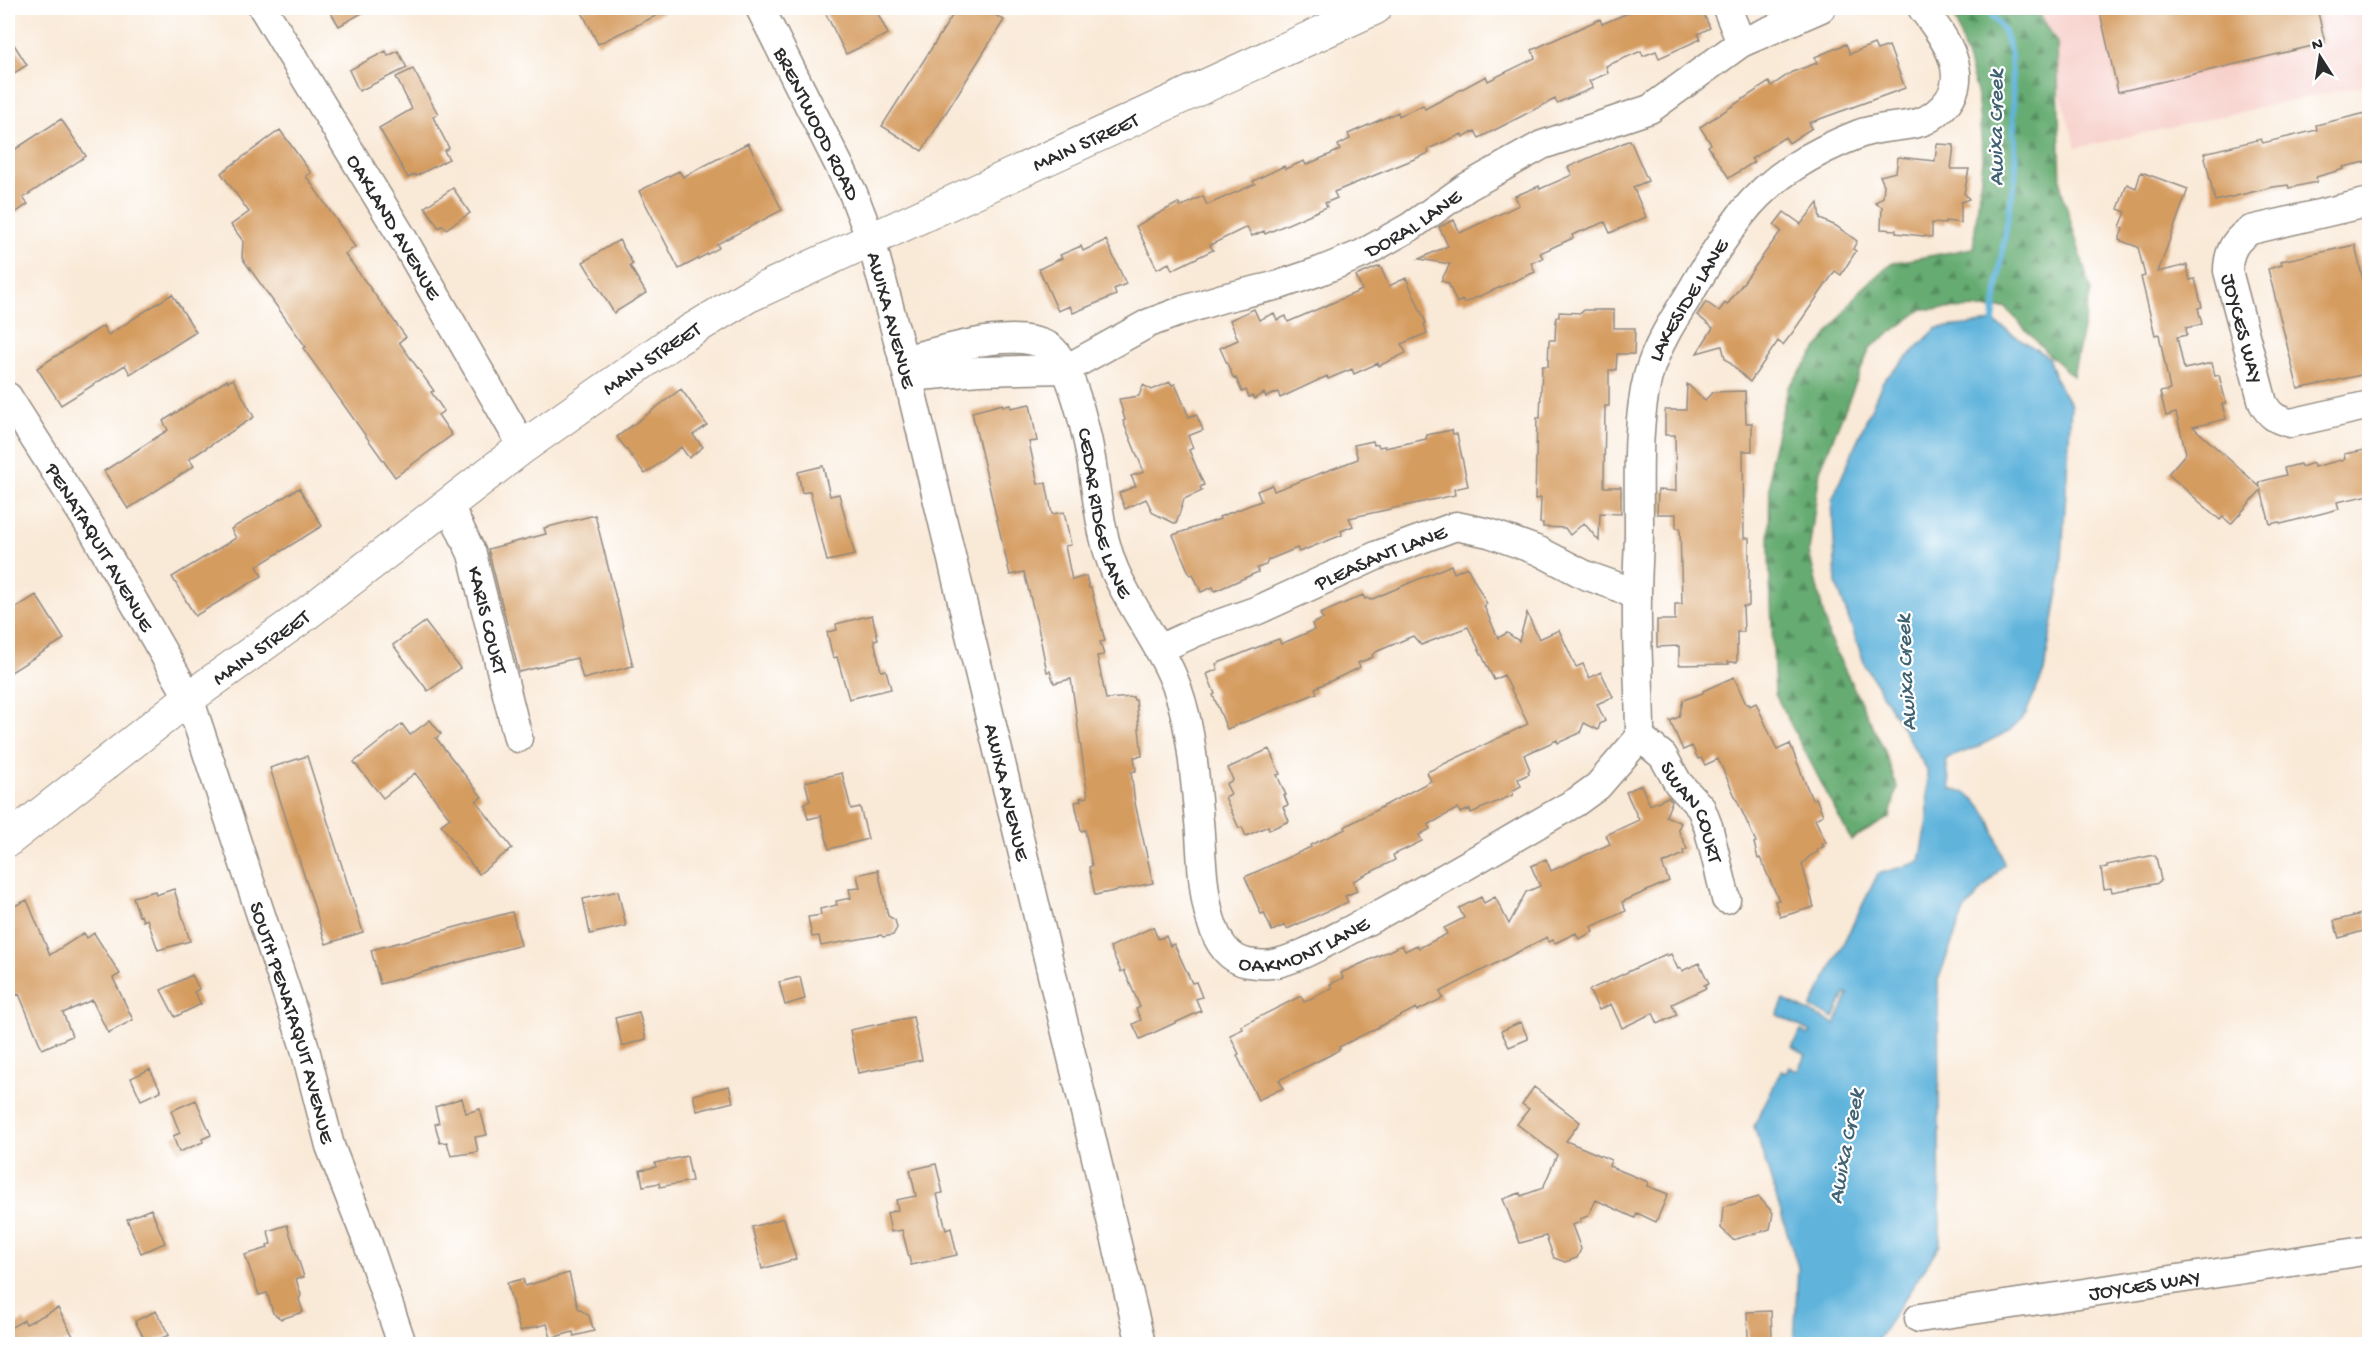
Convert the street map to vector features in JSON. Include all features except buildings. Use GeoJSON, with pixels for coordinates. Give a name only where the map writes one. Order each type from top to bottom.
{"type":"FeatureCollection","features":[{"type":"Feature","properties":{"kind":"main road","name":"MAIN STREET"},"geometry":{"type":"LineString","coordinates":[[8,840],[189,698],[306,614],[523,447],[672,342],[748,296],[1375,8]]}},
{"type":"Feature","properties":{"kind":"street","name":"OAKLAND AVENUE"},"geometry":{"type":"LineString","coordinates":[[263,8],[402,237],[523,447]]}},
{"type":"Feature","properties":{"kind":"street","name":"BRENTWOOD ROAD"},"geometry":{"type":"LineString","coordinates":[[760,8],[853,193],[871,240]]}},
{"type":"Feature","properties":{"kind":"street"},"geometry":{"type":"LineString","coordinates":[[1727,8],[1741,43],[1821,8]]}},
{"type":"Feature","properties":{"kind":"street","name":"LAKESIDE LANE"},"geometry":{"type":"LineString","coordinates":[[1640,737],[1637,596],[1640,557],[1640,435],[1643,400],[1649,373],[1660,344],[1723,238],[1744,211],[1788,170],[1816,152],[1862,133],[1933,117],[1952,97],[1957,68],[1952,54],[1922,8]]}},
{"type":"Feature","properties":{"kind":"street","name":"DORAL LANE"},"geometry":{"type":"LineString","coordinates":[[905,369],[979,371],[1066,369],[1104,346],[1167,316],[1223,298],[1279,285],[1362,254],[1410,227],[1467,187],[1542,145],[1650,109],[1741,43]]}},
{"type":"Feature","properties":{"kind":"street","name":"JOYCES WAY"},"geometry":{"type":"LineString","coordinates":[[2370,202],[2252,230],[2241,236],[2228,259],[2228,271],[2263,404],[2268,414],[2291,423],[2370,405]]}},
{"type":"Feature","properties":{"kind":"street","name":"AWIXA AVENUE"},"geometry":{"type":"LineString","coordinates":[[871,240],[905,369],[1141,1344]]}},
{"type":"Feature","properties":{"kind":"street","name":"CEDAR RIDGE LANE"},"geometry":{"type":"LineString","coordinates":[[1066,369],[1083,419],[1104,539],[1116,572],[1159,649]]}},
{"type":"Feature","properties":{"kind":"street","name":"PENATAQUIT AVENUE"},"geometry":{"type":"LineString","coordinates":[[8,397],[94,532],[189,698]]}},
{"type":"Feature","properties":{"kind":"street","name":"KARIS COURT"},"geometry":{"type":"LineString","coordinates":[[448,505],[472,554],[518,738]]}},
{"type":"Feature","properties":{"kind":"street","name":"PLEASANT LANE"},"geometry":{"type":"LineString","coordinates":[[1159,649],[1196,632],[1258,610],[1378,555],[1456,526],[1489,533],[1539,551],[1585,575],[1637,596]]}},
{"type":"Feature","properties":{"kind":"street","name":"OAKMONT LANE"},"geometry":{"type":"LineString","coordinates":[[1159,649],[1180,695],[1187,728],[1202,842],[1205,896],[1214,928],[1223,946],[1234,959],[1250,963],[1272,964],[1314,948],[1372,919],[1576,802],[1598,786],[1640,737]]}},
{"type":"Feature","properties":{"kind":"street","name":"SOUTH PENATAQUIT AVENUE"},"geometry":{"type":"LineString","coordinates":[[189,698],[256,906],[304,1045],[330,1146],[366,1238],[402,1344]]}},
{"type":"Feature","properties":{"kind":"street","name":"SWAN COURT"},"geometry":{"type":"LineString","coordinates":[[1640,737],[1663,756],[1678,783],[1701,808],[1708,826],[1726,899]]}},
{"type":"Feature","properties":{"kind":"street","name":"JOYCES WAY"},"geometry":{"type":"LineString","coordinates":[[1919,1318],[2370,1250]]}},
{"type":"Feature","properties":{"kind":"shaded area"},"geometry":{"type":"Polygon","coordinates":[[[2029,8],[2369,8],[2369,84],[2076,148],[2040,20],[2029,8]]]}},
{"type":"Feature","properties":{"kind":"green space"},"geometry":{"type":"Polygon","coordinates":[[[1947,8],[2036,8],[2057,43],[2061,188],[2091,291],[2073,376],[2049,355],[2006,308],[1923,309],[1870,348],[1820,470],[1809,552],[1829,638],[1884,749],[1897,787],[1890,817],[1851,840],[1775,694],[1769,556],[1770,461],[1788,388],[1859,292],[1891,263],[1973,248],[1983,159],[1977,92],[1954,16],[1947,8]]]}},
{"type":"Feature","properties":{"kind":"water"},"geometry":{"type":"Polygon","coordinates":[[[1994,322],[2048,357],[2056,381],[2071,405],[2061,575],[2044,672],[2025,715],[2009,731],[1946,759],[1950,789],[1963,792],[1981,806],[1993,828],[2004,864],[1964,911],[1938,980],[1940,1245],[1875,1344],[1794,1344],[1798,1267],[1754,1126],[1781,1071],[1786,1073],[1789,1067],[1797,1071],[1806,1055],[1792,1047],[1801,1031],[1809,1035],[1811,1032],[1777,1015],[1784,1000],[1835,1024],[1848,995],[1845,994],[1834,1018],[1811,1008],[1878,874],[1920,862],[1928,820],[1927,770],[1865,665],[1836,583],[1832,500],[1883,381],[1937,328],[1994,322]]]}},
{"type":"Feature","properties":{"kind":"waterway","name":"Awixa Creek"},"geometry":{"type":"LineString","coordinates":[[1986,8],[2004,31],[2011,55],[2016,172],[1992,328]]}}]}
